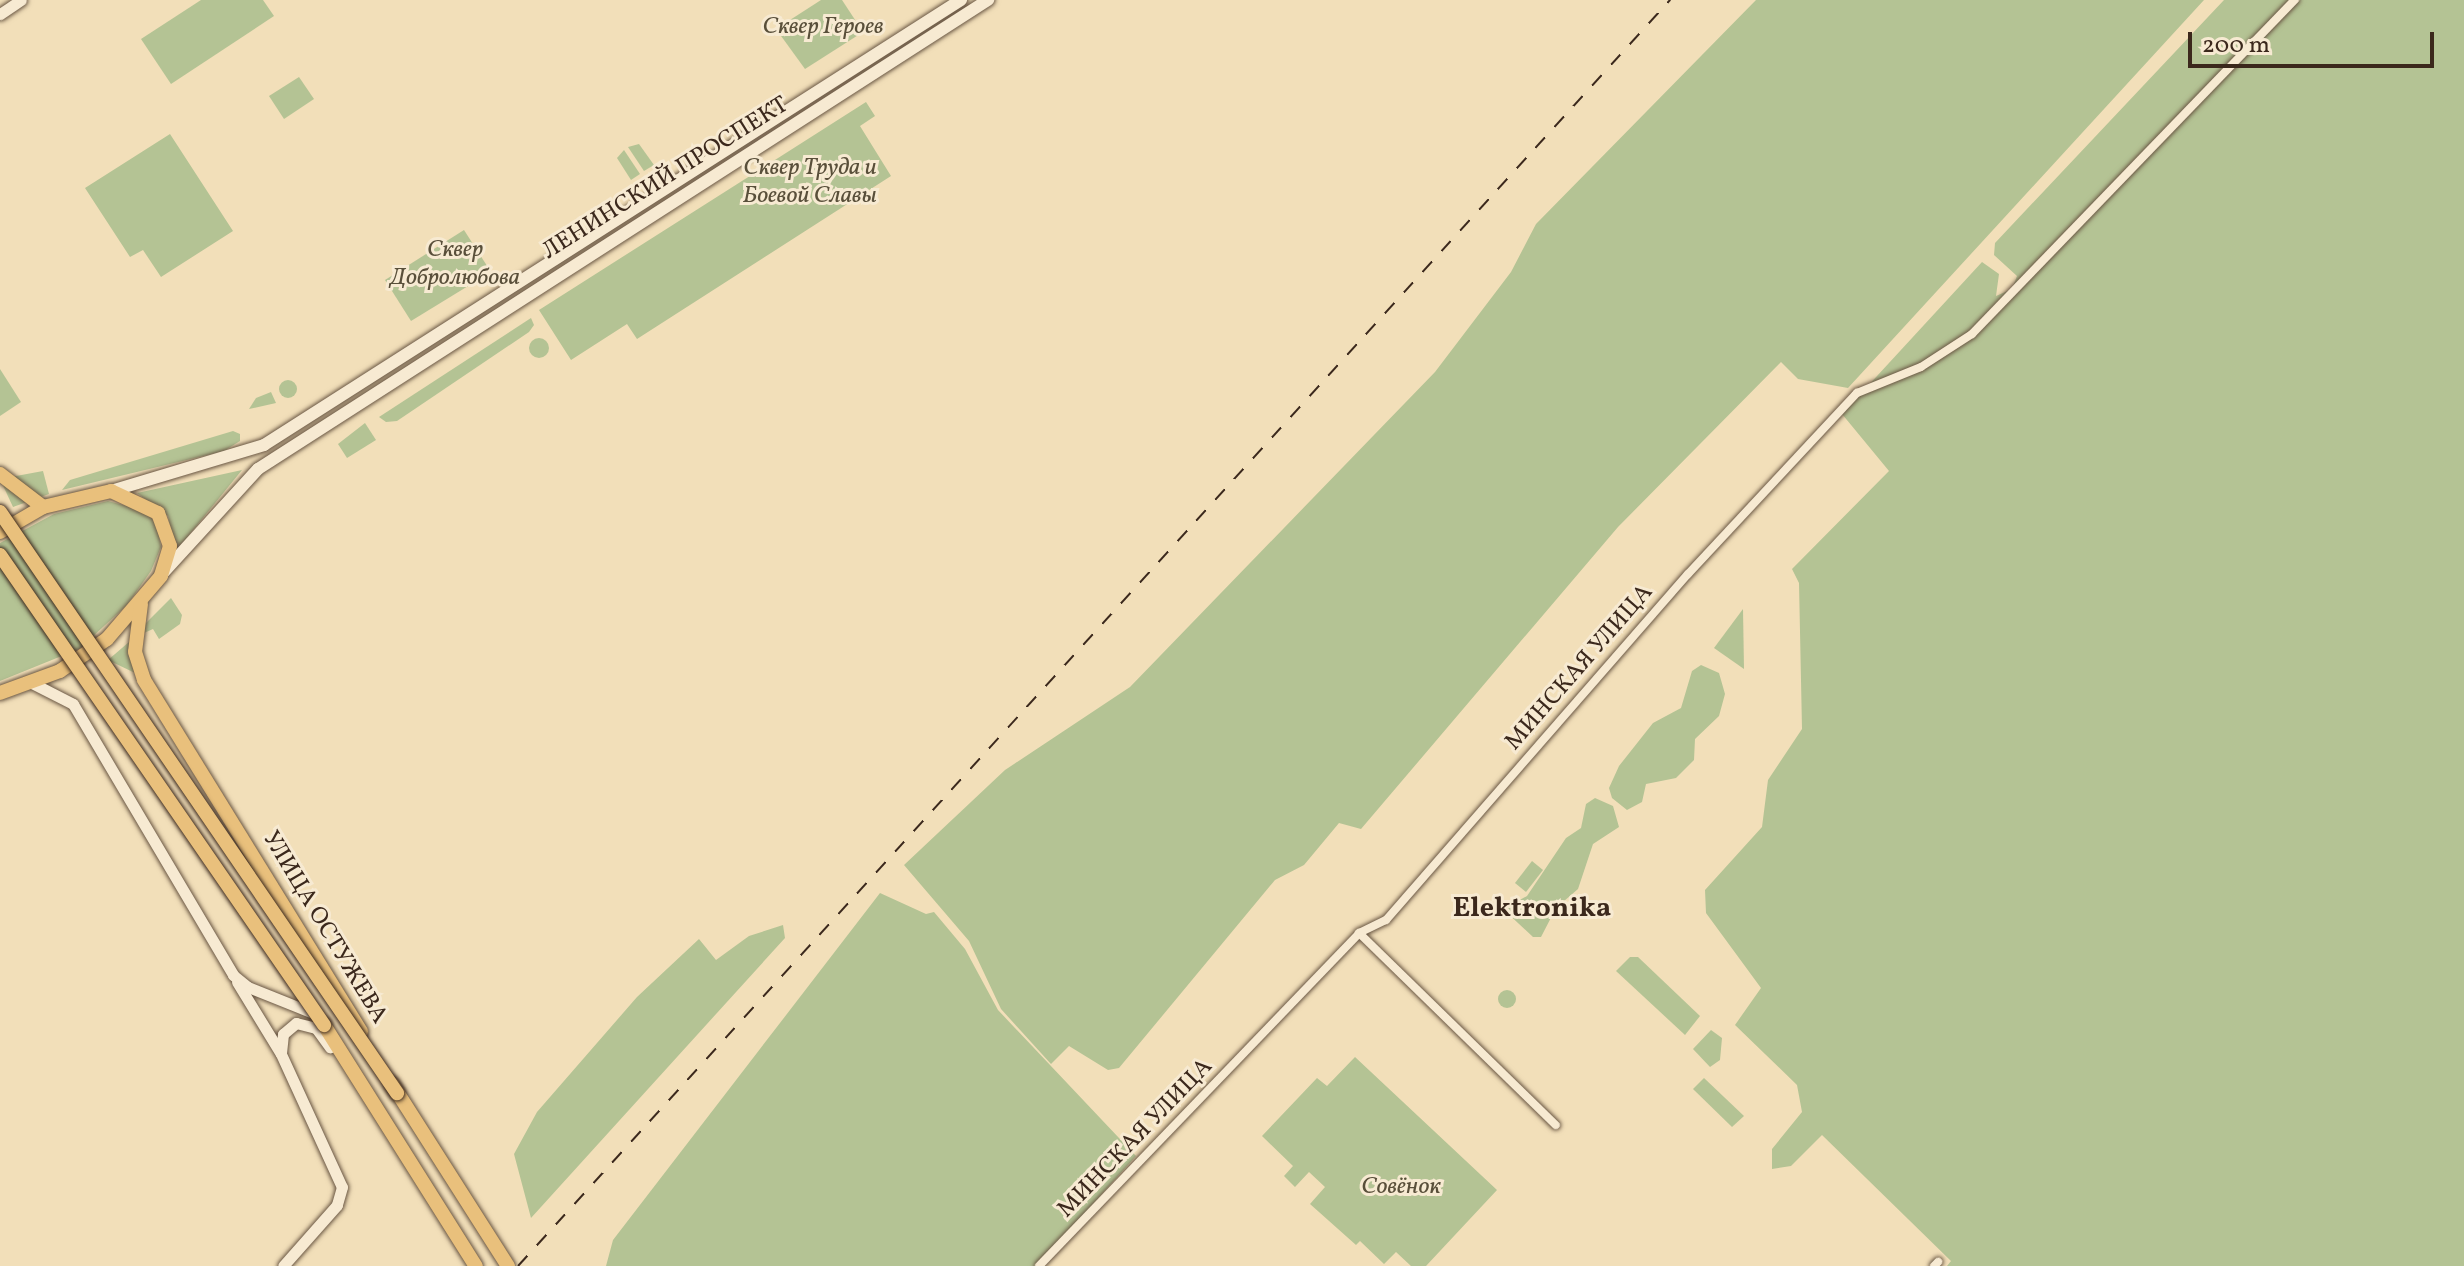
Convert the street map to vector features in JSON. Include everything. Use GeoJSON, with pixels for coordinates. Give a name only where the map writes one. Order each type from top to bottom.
{"type":"FeatureCollection","features":[{"type":"Feature","properties":{"kind":"main road","name":"ЛЕНИНСКИЙ ПРОСПЕКТ"},"geometry":{"type":"LineString","coordinates":[[0,532],[43,507],[247,454],[264,445],[961,0]]}},
{"type":"Feature","properties":{"kind":"main road","name":"ЛЕНИНСКИЙ ПРОСПЕКТ"},"geometry":{"type":"LineString","coordinates":[[0,693],[32,683],[91,653],[141,604],[161,576],[258,469],[987,0]]}},
{"type":"Feature","properties":{"kind":"main road"},"geometry":{"type":"LineString","coordinates":[[0,474],[43,507]]}},
{"type":"Feature","properties":{"kind":"main road"},"geometry":{"type":"LineString","coordinates":[[111,491],[141,501],[163,520],[170,546],[161,576]]}},
{"type":"Feature","properties":{"kind":"main road"},"geometry":{"type":"LineString","coordinates":[[0,512],[397,1093]]}},
{"type":"Feature","properties":{"kind":"main road"},"geometry":{"type":"LineString","coordinates":[[0,555],[324,1025]]}},
{"type":"Feature","properties":{"kind":"main road","name":"УЛИЦА ОСТУЖЕВА"},"geometry":{"type":"LineString","coordinates":[[141,604],[135,652],[144,680],[314,948],[397,1093],[508,1266]]}},
{"type":"Feature","properties":{"kind":"main road","name":"УЛИЦА ОСТУЖЕВА"},"geometry":{"type":"LineString","coordinates":[[324,1025],[476,1266]]}},
{"type":"Feature","properties":{"kind":"street"},"geometry":{"type":"LineString","coordinates":[[0,14],[21,0]]}},
{"type":"Feature","properties":{"kind":"street","name":"МИНСКАЯ УЛИЦА"},"geometry":{"type":"LineString","coordinates":[[1039,1266],[1359,933],[1391,914],[1688,574],[1857,393],[1921,367],[1972,334],[2295,0]]}},
{"type":"Feature","properties":{"kind":"street","name":"УЛИЦА ОСТУЖЕВА"},"geometry":{"type":"LineString","coordinates":[[32,683],[73,704],[233,975],[264,994],[305,1006],[324,1025]]}},
{"type":"Feature","properties":{"kind":"street"},"geometry":{"type":"LineString","coordinates":[[1359,933],[1556,1125]]}},
{"type":"Feature","properties":{"kind":"street"},"geometry":{"type":"LineString","coordinates":[[233,975],[281,1054],[342,1193],[283,1266]]}},
{"type":"Feature","properties":{"kind":"street"},"geometry":{"type":"LineString","coordinates":[[281,1054],[287,1028],[309,1023],[376,1108]]}},
{"type":"Feature","properties":{"kind":"green space"},"geometry":{"type":"Polygon","coordinates":[[[201,0],[263,0],[274,16],[171,84],[141,39],[201,0]]]}},
{"type":"Feature","properties":{"kind":"green space","name":"Сквер Героев"},"geometry":{"type":"Polygon","coordinates":[[[821,0],[842,0],[863,32],[805,69],[776,29],[821,0]]]}},
{"type":"Feature","properties":{"kind":"green space"},"geometry":{"type":"Polygon","coordinates":[[[1756,0],[2204,0],[1848,388],[1798,379],[1781,362],[1618,527],[1361,829],[1339,823],[1304,865],[1275,880],[1119,1068],[1108,1070],[1069,1046],[1051,1064],[1001,1009],[969,941],[904,865],[1005,770],[1130,687],[1435,372],[1511,272],[1536,224],[1756,0]]]}},
{"type":"Feature","properties":{"kind":"green space"},"geometry":{"type":"Polygon","coordinates":[[[2224,0],[2464,0],[2464,1266],[1947,1266],[1951,1261],[1822,1135],[1791,1166],[1772,1169],[1772,1149],[1802,1112],[1797,1085],[1735,1025],[1761,988],[1706,913],[1705,890],[1762,827],[1768,780],[1802,729],[1799,583],[1792,569],[1889,471],[1842,414],[1982,262],[1999,274],[1996,296],[2012,289],[2017,276],[1994,255],[1995,243],[2224,0]]]}},
{"type":"Feature","properties":{"kind":"green space"},"geometry":{"type":"Polygon","coordinates":[[[299,77],[314,99],[284,119],[269,96],[299,77]]]}},
{"type":"Feature","properties":{"kind":"green space","name":"Сквер Труда и Боевой Славы"},"geometry":{"type":"Polygon","coordinates":[[[866,102],[875,116],[860,126],[891,176],[637,339],[627,324],[571,360],[539,310],[866,102]]]}},
{"type":"Feature","properties":{"kind":"green space"},"geometry":{"type":"Polygon","coordinates":[[[170,134],[233,231],[161,277],[143,250],[130,257],[85,188],[170,134]]]}},
{"type":"Feature","properties":{"kind":"green space"},"geometry":{"type":"Polygon","coordinates":[[[639,144],[654,165],[644,171],[628,147],[639,144]]]}},
{"type":"Feature","properties":{"kind":"green space"},"geometry":{"type":"Polygon","coordinates":[[[624,150],[640,174],[631,180],[617,158],[624,150]]]}},
{"type":"Feature","properties":{"kind":"green space","name":"Сквер Добролюбова"},"geometry":{"type":"Polygon","coordinates":[[[464,230],[491,272],[411,321],[385,280],[464,230]]]}},
{"type":"Feature","properties":{"kind":"green space"},"geometry":{"type":"Polygon","coordinates":[[[531,318],[534,325],[529,332],[397,421],[386,422],[379,417],[531,318]]]}},
{"type":"Feature","properties":{"kind":"green space"},"geometry":{"type":"Polygon","coordinates":[[[539,338],[546,341],[549,348],[546,355],[539,358],[532,355],[529,348],[532,341],[539,338]]]}},
{"type":"Feature","properties":{"kind":"green space"},"geometry":{"type":"Polygon","coordinates":[[[0,369],[21,402],[0,416],[0,369]]]}},
{"type":"Feature","properties":{"kind":"green space"},"geometry":{"type":"Polygon","coordinates":[[[288,380],[297,389],[288,398],[279,389],[288,380]]]}},
{"type":"Feature","properties":{"kind":"green space"},"geometry":{"type":"Polygon","coordinates":[[[271,392],[276,403],[249,409],[256,398],[271,392]]]}},
{"type":"Feature","properties":{"kind":"green space"},"geometry":{"type":"Polygon","coordinates":[[[365,423],[376,440],[347,458],[338,444],[365,423]]]}},
{"type":"Feature","properties":{"kind":"green space"},"geometry":{"type":"Polygon","coordinates":[[[233,431],[240,434],[240,441],[224,451],[62,490],[70,480],[233,431]]]}},
{"type":"Feature","properties":{"kind":"green space"},"geometry":{"type":"Polygon","coordinates":[[[242,470],[176,551],[168,516],[137,493],[242,470]]]}},
{"type":"Feature","properties":{"kind":"green space"},"geometry":{"type":"Polygon","coordinates":[[[43,471],[49,494],[13,507],[0,479],[43,471]]]}},
{"type":"Feature","properties":{"kind":"green space"},"geometry":{"type":"Polygon","coordinates":[[[108,501],[146,511],[157,526],[161,547],[151,571],[127,605],[79,649],[0,681],[0,543],[54,514],[108,501]]]}},
{"type":"Feature","properties":{"kind":"green space"},"geometry":{"type":"Polygon","coordinates":[[[171,598],[182,615],[180,624],[159,639],[153,629],[144,633],[145,624],[171,598]]]}},
{"type":"Feature","properties":{"kind":"green space"},"geometry":{"type":"Polygon","coordinates":[[[1743,609],[1744,669],[1714,648],[1743,609]]]}},
{"type":"Feature","properties":{"kind":"green space"},"geometry":{"type":"Polygon","coordinates":[[[129,642],[129,652],[135,673],[108,660],[129,642]]]}},
{"type":"Feature","properties":{"kind":"green space"},"geometry":{"type":"Polygon","coordinates":[[[1701,665],[1719,673],[1725,694],[1719,716],[1695,739],[1694,760],[1676,778],[1646,784],[1642,802],[1627,810],[1612,798],[1609,788],[1619,766],[1653,723],[1681,708],[1692,671],[1701,665]]]}},
{"type":"Feature","properties":{"kind":"green space"},"geometry":{"type":"Polygon","coordinates":[[[1595,798],[1613,806],[1619,827],[1593,844],[1578,889],[1556,908],[1541,937],[1533,937],[1503,909],[1527,896],[1566,838],[1581,828],[1586,804],[1595,798]]]}},
{"type":"Feature","properties":{"kind":"green space"},"geometry":{"type":"Polygon","coordinates":[[[1532,861],[1543,870],[1526,892],[1515,883],[1532,861]]]}},
{"type":"Feature","properties":{"kind":"green space"},"geometry":{"type":"Polygon","coordinates":[[[880,893],[926,914],[934,912],[965,949],[998,1010],[1136,1156],[1037,1266],[606,1266],[613,1240],[880,893]]]}},
{"type":"Feature","properties":{"kind":"green space"},"geometry":{"type":"Polygon","coordinates":[[[783,925],[785,938],[531,1218],[514,1154],[537,1112],[637,997],[699,939],[716,960],[749,936],[783,925]]]}},
{"type":"Feature","properties":{"kind":"green space"},"geometry":{"type":"Polygon","coordinates":[[[1630,957],[1638,957],[1700,1016],[1685,1035],[1616,971],[1630,957]]]}},
{"type":"Feature","properties":{"kind":"green space"},"geometry":{"type":"Polygon","coordinates":[[[1507,990],[1516,999],[1507,1008],[1498,999],[1507,990]]]}},
{"type":"Feature","properties":{"kind":"green space"},"geometry":{"type":"Polygon","coordinates":[[[1711,1030],[1722,1038],[1720,1060],[1710,1067],[1693,1049],[1711,1030]]]}},
{"type":"Feature","properties":{"kind":"green space","name":"Совёнок"},"geometry":{"type":"Polygon","coordinates":[[[1355,1057],[1497,1190],[1426,1266],[1411,1266],[1396,1252],[1384,1264],[1360,1241],[1356,1245],[1310,1204],[1325,1187],[1309,1172],[1295,1187],[1284,1176],[1293,1166],[1262,1136],[1317,1078],[1327,1086],[1355,1057]]]}},
{"type":"Feature","properties":{"kind":"green space"},"geometry":{"type":"Polygon","coordinates":[[[1704,1078],[1744,1116],[1732,1127],[1693,1089],[1704,1078]]]}},
{"type":"Feature","properties":{"kind":"railway"},"geometry":{"type":"LineString","coordinates":[[518,1266],[1670,0]]}},
{"type":"Feature","properties":{"kind":"district","name":"Elektronika"},"geometry":{"type":"Point","coordinates":[1532,909]}}]}
